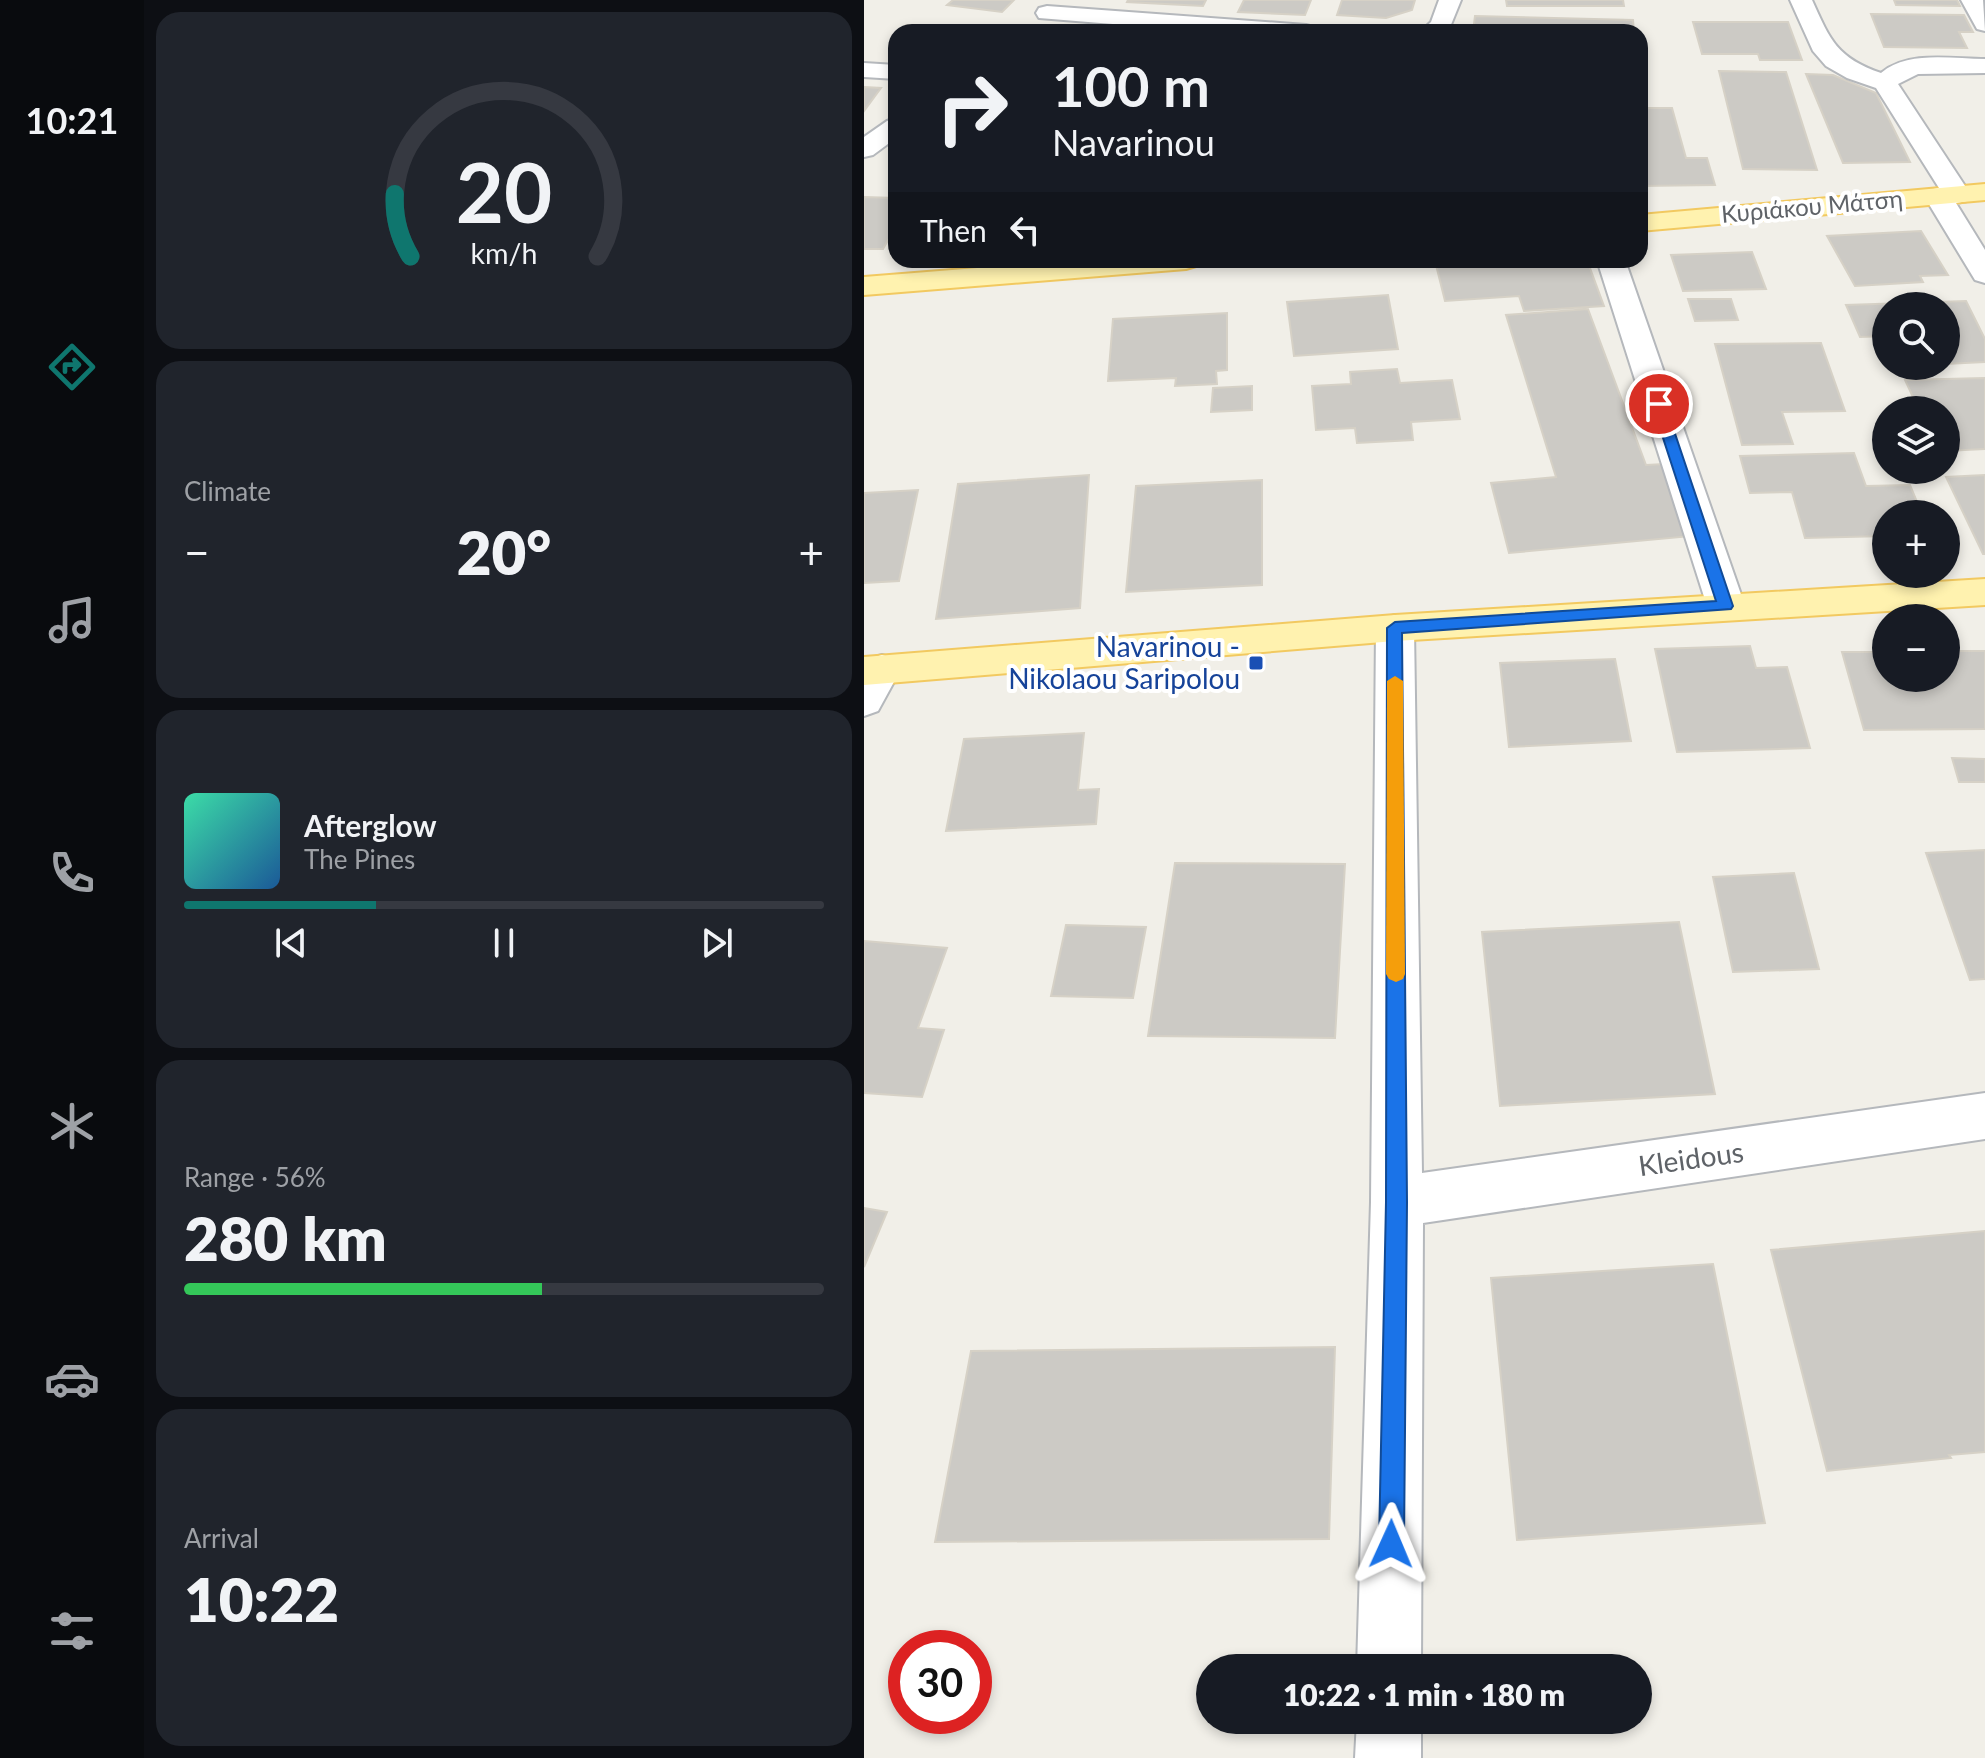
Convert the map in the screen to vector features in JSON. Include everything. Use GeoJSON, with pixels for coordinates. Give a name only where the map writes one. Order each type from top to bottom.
{"type":"FeatureCollection","features":[{"type":"Feature","properties":{"kind":"main road","name":"Κυριάκου Μάτση"},"geometry":{"type":"LineString","coordinates":[[1648,222],[1985,192]]}},
{"type":"Feature","properties":{"kind":"main road"},"geometry":{"type":"LineString","coordinates":[[864,286],[1087,268]]}},
{"type":"Feature","properties":{"kind":"main road"},"geometry":{"type":"LineString","coordinates":[[870,680],[1395,628],[1985,592]]}},
{"type":"Feature","properties":{"kind":"street"},"geometry":{"type":"LineString","coordinates":[[1442,24],[1450,0]]}},
{"type":"Feature","properties":{"kind":"street"},"geometry":{"type":"LineString","coordinates":[[1801,0],[1821,46],[1835,61],[1856,73],[1885,83],[1948,195],[1985,274]]}},
{"type":"Feature","properties":{"kind":"street"},"geometry":{"type":"LineString","coordinates":[[1972,0],[1985,24]]}},
{"type":"Feature","properties":{"kind":"street"},"geometry":{"type":"LineString","coordinates":[[1047,13],[1197,24]]}},
{"type":"Feature","properties":{"kind":"street"},"geometry":{"type":"LineString","coordinates":[[1885,83],[1898,72],[1912,68],[1985,66]]}},
{"type":"Feature","properties":{"kind":"street"},"geometry":{"type":"LineString","coordinates":[[864,70],[888,72]]}},
{"type":"Feature","properties":{"kind":"street"},"geometry":{"type":"LineString","coordinates":[[864,149],[888,132]]}},
{"type":"Feature","properties":{"kind":"street"},"geometry":{"type":"LineString","coordinates":[[1614,268],[1726,606]]}},
{"type":"Feature","properties":{"kind":"street"},"geometry":{"type":"LineString","coordinates":[[1389,1654],[1397,1202],[1395,628]]}},
{"type":"Feature","properties":{"kind":"street","name":"Kleidous"},"geometry":{"type":"LineString","coordinates":[[1397,1202],[1985,1116]]}},
{"type":"Feature","properties":{"kind":"street"},"geometry":{"type":"LineString","coordinates":[[1388,1758],[1389,1734]]}},
{"type":"Feature","properties":{"kind":"building"},"geometry":{"type":"Polygon","coordinates":[[[953,0],[1014,0],[1002,12],[947,5],[953,0]]]}},
{"type":"Feature","properties":{"kind":"building"},"geometry":{"type":"Polygon","coordinates":[[[1128,0],[1206,0],[1203,6],[1128,0]]]}},
{"type":"Feature","properties":{"kind":"building"},"geometry":{"type":"Polygon","coordinates":[[[1244,0],[1311,0],[1305,15],[1238,12],[1244,0]]]}},
{"type":"Feature","properties":{"kind":"building"},"geometry":{"type":"Polygon","coordinates":[[[1342,0],[1415,0],[1412,10],[1386,18],[1337,15],[1342,0]]]}},
{"type":"Feature","properties":{"kind":"building"},"geometry":{"type":"Polygon","coordinates":[[[1506,0],[1623,0],[1624,6],[1507,6],[1506,0]]]}},
{"type":"Feature","properties":{"kind":"building"},"geometry":{"type":"Polygon","coordinates":[[[1894,0],[1957,0],[1960,6],[1896,5],[1894,0]]]}},
{"type":"Feature","properties":{"kind":"building"},"geometry":{"type":"Polygon","coordinates":[[[1871,14],[1964,15],[1973,32],[1959,32],[1967,48],[1884,47],[1871,14]]]}},
{"type":"Feature","properties":{"kind":"building"},"geometry":{"type":"Polygon","coordinates":[[[1475,16],[1633,20],[1633,24],[1474,24],[1475,16]]]}},
{"type":"Feature","properties":{"kind":"building"},"geometry":{"type":"Polygon","coordinates":[[[1693,22],[1788,22],[1802,60],[1760,60],[1758,54],[1702,54],[1693,22]]]}},
{"type":"Feature","properties":{"kind":"building"},"geometry":{"type":"Polygon","coordinates":[[[1719,71],[1786,72],[1817,170],[1743,169],[1719,71]]]}},
{"type":"Feature","properties":{"kind":"building"},"geometry":{"type":"Polygon","coordinates":[[[1806,74],[1833,75],[1876,93],[1910,162],[1843,163],[1806,74]]]}},
{"type":"Feature","properties":{"kind":"building"},"geometry":{"type":"Polygon","coordinates":[[[864,87],[881,88],[864,111],[864,87]]]}},
{"type":"Feature","properties":{"kind":"building"},"geometry":{"type":"Polygon","coordinates":[[[1648,108],[1672,108],[1686,158],[1707,158],[1715,185],[1648,186],[1648,108]]]}},
{"type":"Feature","properties":{"kind":"building"},"geometry":{"type":"Polygon","coordinates":[[[864,197],[888,198],[888,240],[883,249],[864,249],[864,197]]]}},
{"type":"Feature","properties":{"kind":"building"},"geometry":{"type":"Polygon","coordinates":[[[1921,231],[1948,275],[1920,276],[1923,282],[1855,286],[1827,236],[1921,231]]]}},
{"type":"Feature","properties":{"kind":"building"},"geometry":{"type":"Polygon","coordinates":[[[1752,252],[1766,289],[1683,291],[1671,255],[1752,252]]]}},
{"type":"Feature","properties":{"kind":"building"},"geometry":{"type":"Polygon","coordinates":[[[1437,268],[1590,268],[1604,306],[1524,311],[1519,296],[1445,301],[1437,268]]]}},
{"type":"Feature","properties":{"kind":"building"},"geometry":{"type":"Polygon","coordinates":[[[1388,295],[1398,349],[1294,356],[1287,302],[1388,295]]]}},
{"type":"Feature","properties":{"kind":"building"},"geometry":{"type":"Polygon","coordinates":[[[1688,299],[1731,299],[1738,320],[1695,321],[1688,299]]]}},
{"type":"Feature","properties":{"kind":"building"},"geometry":{"type":"Polygon","coordinates":[[[1960,301],[1966,301],[1985,339],[1985,362],[1960,363],[1960,301]]]}},
{"type":"Feature","properties":{"kind":"building"},"geometry":{"type":"Polygon","coordinates":[[[1872,304],[1872,337],[1860,337],[1846,305],[1872,304]]]}},
{"type":"Feature","properties":{"kind":"building"},"geometry":{"type":"Polygon","coordinates":[[[1588,309],[1646,465],[1664,464],[1692,536],[1509,553],[1491,483],[1556,477],[1506,315],[1588,309]]]}},
{"type":"Feature","properties":{"kind":"building"},"geometry":{"type":"Polygon","coordinates":[[[1227,313],[1227,370],[1216,371],[1217,384],[1175,386],[1176,378],[1108,381],[1113,319],[1227,313]]]}},
{"type":"Feature","properties":{"kind":"building"},"geometry":{"type":"Polygon","coordinates":[[[1821,343],[1845,411],[1782,412],[1793,444],[1742,445],[1715,344],[1821,343]]]}},
{"type":"Feature","properties":{"kind":"building"},"geometry":{"type":"Polygon","coordinates":[[[1397,369],[1400,383],[1452,380],[1460,419],[1411,422],[1413,440],[1357,443],[1355,428],[1316,430],[1312,386],[1351,384],[1350,372],[1397,369]]]}},
{"type":"Feature","properties":{"kind":"building"},"geometry":{"type":"Polygon","coordinates":[[[1985,378],[1985,449],[1960,450],[1960,396],[1912,396],[1905,380],[1985,378]]]}},
{"type":"Feature","properties":{"kind":"building"},"geometry":{"type":"Polygon","coordinates":[[[1252,386],[1252,410],[1211,412],[1213,388],[1252,386]]]}},
{"type":"Feature","properties":{"kind":"building"},"geometry":{"type":"Polygon","coordinates":[[[1854,453],[1866,486],[1910,485],[1916,500],[1872,500],[1872,536],[1805,538],[1792,492],[1750,493],[1740,456],[1854,453]]]}},
{"type":"Feature","properties":{"kind":"building"},"geometry":{"type":"Polygon","coordinates":[[[1089,475],[1080,608],[936,619],[958,484],[1089,475]]]}},
{"type":"Feature","properties":{"kind":"building"},"geometry":{"type":"Polygon","coordinates":[[[1985,475],[1985,554],[1949,484],[1960,484],[1960,476],[1985,475]]]}},
{"type":"Feature","properties":{"kind":"building"},"geometry":{"type":"Polygon","coordinates":[[[1262,480],[1262,585],[1126,592],[1136,486],[1262,480]]]}},
{"type":"Feature","properties":{"kind":"building"},"geometry":{"type":"Polygon","coordinates":[[[918,490],[899,581],[864,583],[864,493],[918,490]]]}},
{"type":"Feature","properties":{"kind":"building"},"geometry":{"type":"Polygon","coordinates":[[[1750,646],[1756,668],[1787,667],[1810,748],[1677,752],[1655,649],[1750,646]]]}},
{"type":"Feature","properties":{"kind":"building"},"geometry":{"type":"Polygon","coordinates":[[[1960,651],[1985,651],[1985,729],[1864,730],[1842,652],[1872,652],[1872,692],[1960,692],[1960,651]]]}},
{"type":"Feature","properties":{"kind":"building"},"geometry":{"type":"Polygon","coordinates":[[[1615,659],[1631,741],[1509,747],[1500,663],[1615,659]]]}},
{"type":"Feature","properties":{"kind":"building"},"geometry":{"type":"Polygon","coordinates":[[[1084,733],[1078,790],[1099,789],[1096,824],[946,831],[964,739],[1084,733]]]}},
{"type":"Feature","properties":{"kind":"building"},"geometry":{"type":"Polygon","coordinates":[[[1952,758],[1985,759],[1985,782],[1959,782],[1952,758]]]}},
{"type":"Feature","properties":{"kind":"building"},"geometry":{"type":"Polygon","coordinates":[[[1985,850],[1985,979],[1970,980],[1926,853],[1985,850]]]}},
{"type":"Feature","properties":{"kind":"building"},"geometry":{"type":"Polygon","coordinates":[[[1175,863],[1345,864],[1335,1038],[1148,1036],[1175,863]]]}},
{"type":"Feature","properties":{"kind":"building"},"geometry":{"type":"Polygon","coordinates":[[[1794,873],[1819,969],[1733,972],[1713,877],[1794,873]]]}},
{"type":"Feature","properties":{"kind":"building"},"geometry":{"type":"Polygon","coordinates":[[[1679,922],[1715,1094],[1500,1106],[1482,932],[1679,922]]]}},
{"type":"Feature","properties":{"kind":"building"},"geometry":{"type":"Polygon","coordinates":[[[1066,925],[1146,927],[1133,998],[1051,996],[1066,925]]]}},
{"type":"Feature","properties":{"kind":"building"},"geometry":{"type":"Polygon","coordinates":[[[864,941],[947,948],[918,1028],[944,1030],[922,1097],[864,1093],[864,941]]]}},
{"type":"Feature","properties":{"kind":"building"},"geometry":{"type":"Polygon","coordinates":[[[864,1208],[887,1212],[864,1267],[864,1208]]]}},
{"type":"Feature","properties":{"kind":"building"},"geometry":{"type":"Polygon","coordinates":[[[1985,1231],[1985,1452],[1827,1471],[1771,1250],[1985,1231]]]}},
{"type":"Feature","properties":{"kind":"building"},"geometry":{"type":"Polygon","coordinates":[[[1713,1264],[1765,1523],[1517,1540],[1491,1278],[1713,1264]]]}},
{"type":"Feature","properties":{"kind":"building"},"geometry":{"type":"Polygon","coordinates":[[[1335,1347],[1329,1539],[935,1542],[971,1351],[1335,1347]]]}},
{"type":"Feature","properties":{"kind":"slow traffic"},"geometry":{"type":"LineString","coordinates":[[1395,681],[1396,974]]}},
{"type":"Feature","properties":{"kind":"place","name":"Navarinou - Nikolaou Saripolou"},"geometry":{"type":"Point","coordinates":[1256,663]}},
{"type":"Feature","properties":{"kind":"route"},"geometry":{"type":"LineString","coordinates":[[1391,1544],[1397,1202],[1395,628],[1726,606],[1659,404]]}}]}
